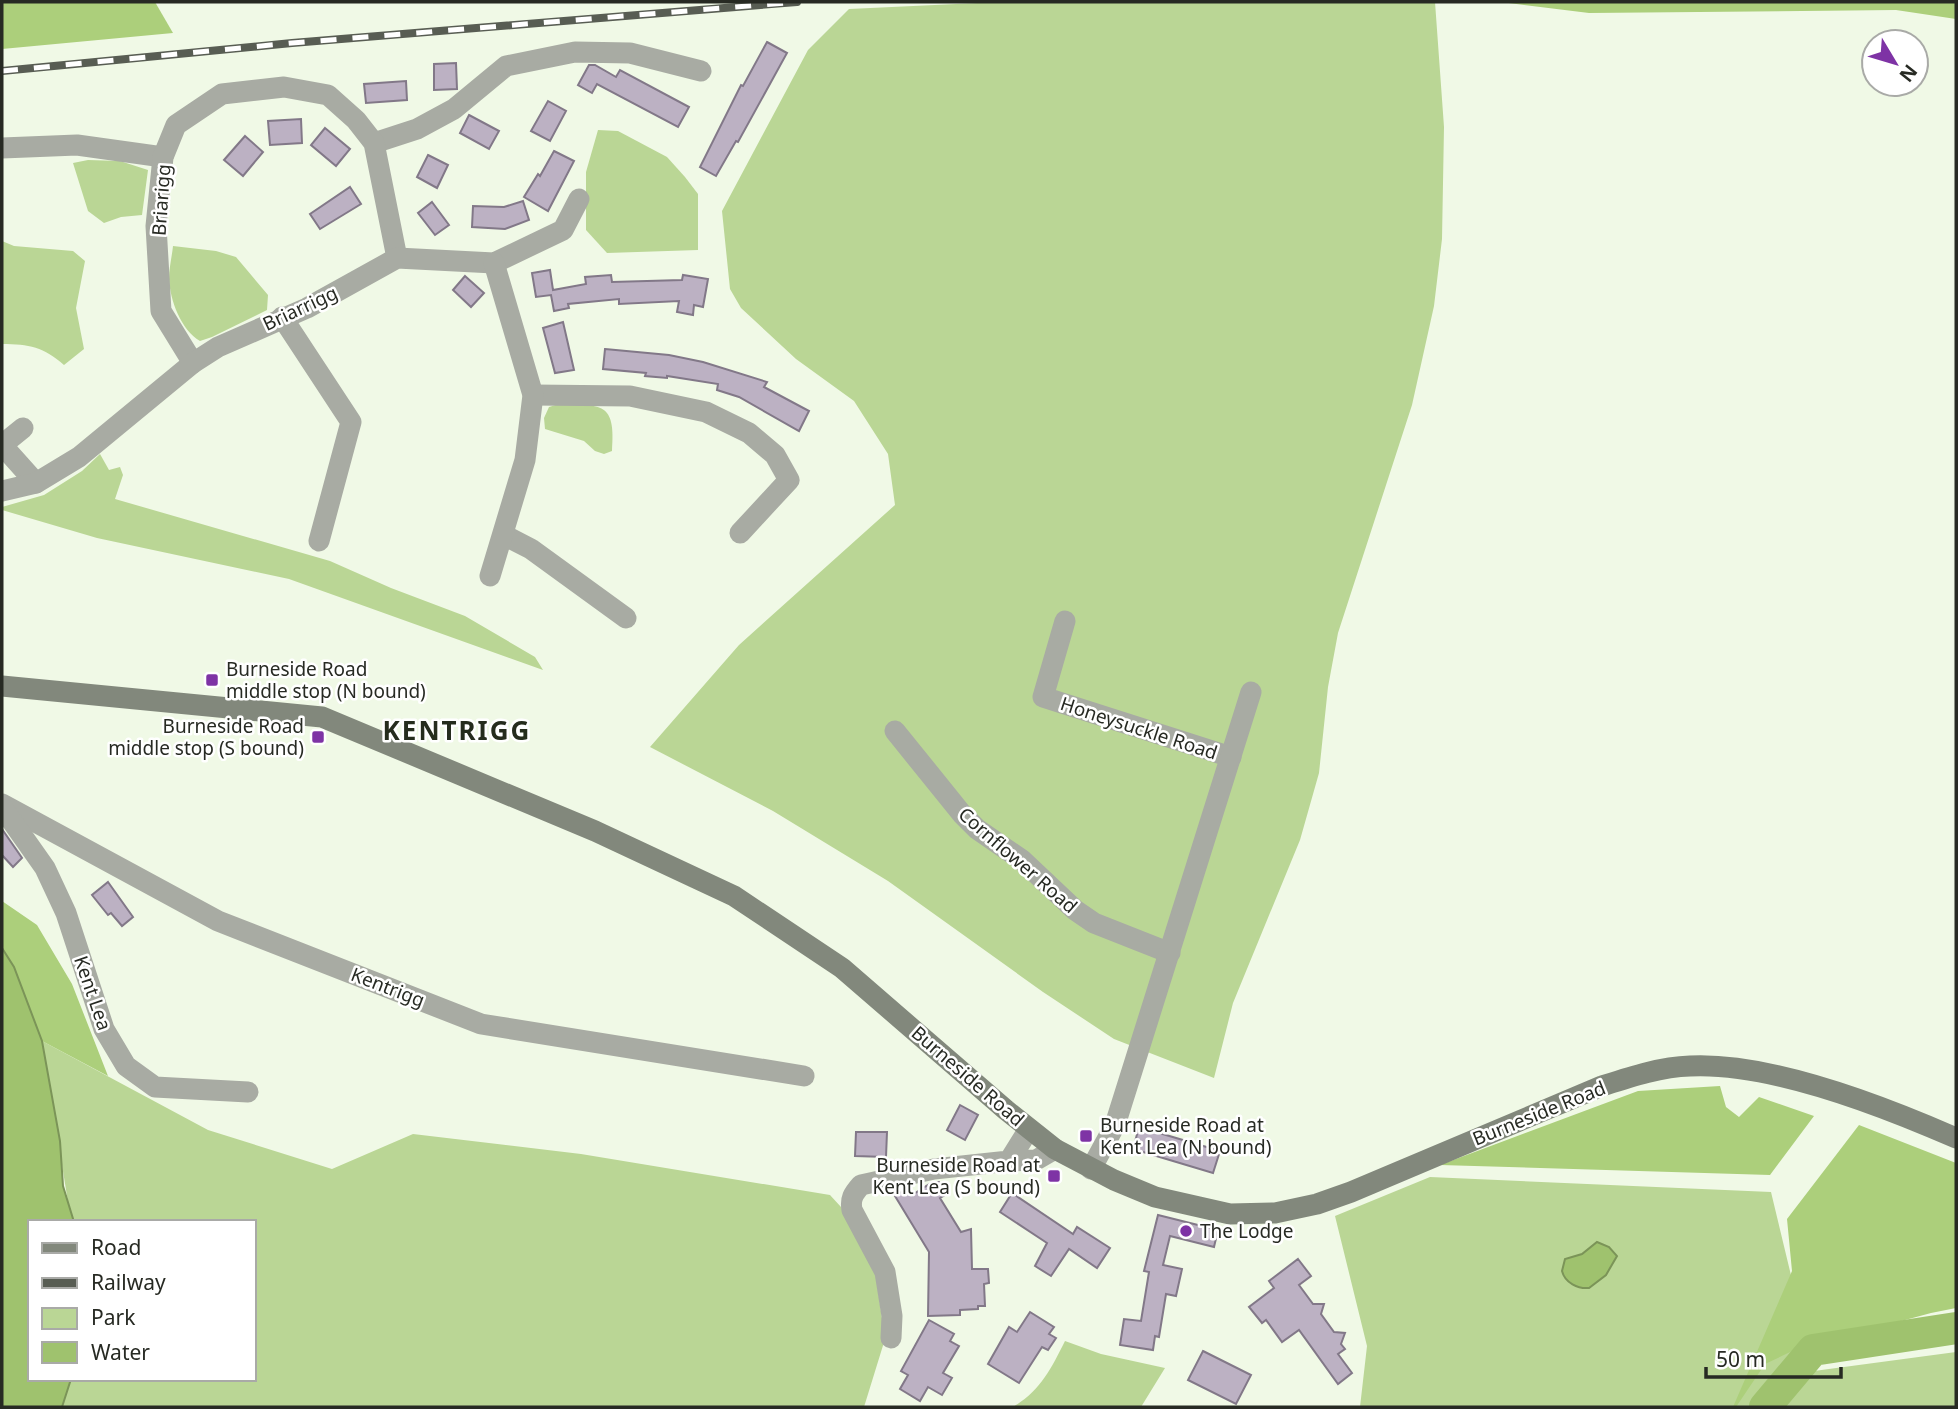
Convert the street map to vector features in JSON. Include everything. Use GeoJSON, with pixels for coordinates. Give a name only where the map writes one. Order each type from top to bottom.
{"type":"FeatureCollection","features":[{"type":"Feature","properties":{"kind":"street"},"geometry":{"type":"LineString","coordinates":[[374,143],[417,129],[454,109],[506,66],[575,52],[630,53],[701,71]]}},
{"type":"Feature","properties":{"kind":"street","name":"Briarigg"},"geometry":{"type":"LineString","coordinates":[[193,363],[161,311],[156,226],[163,158],[176,125],[222,94],[284,88],[328,95],[356,120],[374,143],[397,258]]}},
{"type":"Feature","properties":{"kind":"street"},"geometry":{"type":"LineString","coordinates":[[2,148],[77,145],[163,158]]}},
{"type":"Feature","properties":{"kind":"street"},"geometry":{"type":"LineString","coordinates":[[397,258],[494,264],[563,230],[579,199]]}},
{"type":"Feature","properties":{"kind":"street","name":"Briarrigg"},"geometry":{"type":"LineString","coordinates":[[2,491],[36,483],[79,457],[193,363],[218,347],[307,308],[397,258]]}},
{"type":"Feature","properties":{"kind":"street"},"geometry":{"type":"LineString","coordinates":[[490,576],[525,460],[533,395],[494,264]]}},
{"type":"Feature","properties":{"kind":"street"},"geometry":{"type":"LineString","coordinates":[[282,317],[351,422],[319,541]]}},
{"type":"Feature","properties":{"kind":"street"},"geometry":{"type":"LineString","coordinates":[[533,395],[631,396],[706,412],[749,433],[775,454],[789,480],[740,533]]}},
{"type":"Feature","properties":{"kind":"street"},"geometry":{"type":"LineString","coordinates":[[23,428],[2,445],[36,483]]}},
{"type":"Feature","properties":{"kind":"street"},"geometry":{"type":"LineString","coordinates":[[504,535],[531,549],[626,618]]}},
{"type":"Feature","properties":{"kind":"street","name":"Honeysuckle Road"},"geometry":{"type":"LineString","coordinates":[[1065,621],[1043,697],[1231,757]]}},
{"type":"Feature","properties":{"kind":"street","name":"Burneside Road"},"geometry":{"type":"LineString","coordinates":[[2,686],[322,717],[595,831],[734,895],[842,968],[1055,1149],[1091,1169],[1155,1197],[1189,1205],[1230,1214],[1275,1213],[1317,1204],[1602,1086],[1640,1074],[1689,1066],[1749,1070],[1799,1082],[1883,1108],[1956,1138]]}},
{"type":"Feature","properties":{"kind":"street"},"geometry":{"type":"LineString","coordinates":[[1091,1169],[1115,1125],[1251,692]]}},
{"type":"Feature","properties":{"kind":"street","name":"Cornflower Road"},"geometry":{"type":"LineString","coordinates":[[895,731],[977,829],[1023,860],[1075,910],[1094,923],[1170,953]]}},
{"type":"Feature","properties":{"kind":"street","name":"Kentrigg"},"geometry":{"type":"LineString","coordinates":[[2,805],[218,920],[481,1024],[804,1076]]}},
{"type":"Feature","properties":{"kind":"street","name":"Kent Lea"},"geometry":{"type":"LineString","coordinates":[[2,805],[46,868],[66,913],[104,1029],[126,1066],[155,1087],[248,1092]]}},
{"type":"Feature","properties":{"kind":"street"},"geometry":{"type":"LineString","coordinates":[[1009,1161],[1029,1129]]}},
{"type":"Feature","properties":{"kind":"street"},"geometry":{"type":"LineString","coordinates":[[891,1338],[892,1316],[885,1272],[880,1258],[852,1210],[850,1202],[853,1193],[861,1185],[934,1169],[1036,1160],[1055,1149]]}},
{"type":"Feature","properties":{"kind":"green space"},"geometry":{"type":"Polygon","coordinates":[[[999,2],[1435,2],[1444,127],[1442,239],[1434,306],[1412,405],[1338,633],[1328,687],[1319,773],[1300,840],[1233,1003],[1214,1078],[1114,1039],[1043,992],[888,881],[773,811],[650,747],[739,645],[895,505],[888,454],[854,401],[796,359],[741,308],[730,289],[722,211],[808,50],[849,9],[999,2]]]}},
{"type":"Feature","properties":{"kind":"green space"},"geometry":{"type":"Polygon","coordinates":[[[598,130],[618,131],[667,157],[685,177],[698,194],[698,250],[607,253],[586,230],[586,172],[598,130]]]}},
{"type":"Feature","properties":{"kind":"green space"},"geometry":{"type":"Polygon","coordinates":[[[88,160],[120,161],[148,170],[142,215],[121,217],[104,223],[88,211],[73,163],[88,160]]]}},
{"type":"Feature","properties":{"kind":"green space"},"geometry":{"type":"Polygon","coordinates":[[[2,241],[14,246],[73,251],[85,261],[76,308],[84,349],[64,365],[50,354],[36,348],[2,344],[2,241]]]}},
{"type":"Feature","properties":{"kind":"green space"},"geometry":{"type":"Polygon","coordinates":[[[173,246],[216,251],[236,257],[268,295],[267,310],[200,341],[182,322],[172,296],[169,271],[173,246]]]}},
{"type":"Feature","properties":{"kind":"green space"},"geometry":{"type":"Polygon","coordinates":[[[559,404],[596,406],[603,410],[611,423],[612,451],[604,454],[595,451],[584,441],[545,429],[544,418],[549,407],[559,404]]]}},
{"type":"Feature","properties":{"kind":"green space"},"geometry":{"type":"Polygon","coordinates":[[[100,454],[109,470],[120,467],[123,475],[115,499],[330,561],[465,616],[535,657],[543,670],[289,579],[97,538],[2,510],[2,507],[44,495],[82,471],[100,454]]]}},
{"type":"Feature","properties":{"kind":"green space"},"geometry":{"type":"Polygon","coordinates":[[[42,1041],[208,1130],[332,1169],[413,1134],[581,1154],[830,1195],[873,1256],[885,1339],[864,1407],[55,1407],[60,1381],[256,1381],[256,1220],[68,1220],[68,1202],[42,1041]]]}},
{"type":"Feature","properties":{"kind":"green space"},"geometry":{"type":"Polygon","coordinates":[[[1430,1177],[1771,1192],[1814,1371],[1956,1352],[1956,1407],[1360,1407],[1367,1346],[1335,1216],[1430,1177]]]}},
{"type":"Feature","properties":{"kind":"green space"},"geometry":{"type":"Polygon","coordinates":[[[1065,1341],[1101,1354],[1165,1368],[1141,1407],[1013,1407],[1038,1386],[1065,1341]]]}},
{"type":"Feature","properties":{"kind":"shaded area"},"geometry":{"type":"Polygon","coordinates":[[[2,2],[155,2],[173,33],[2,49],[2,2]]]}},
{"type":"Feature","properties":{"kind":"shaded area"},"geometry":{"type":"Polygon","coordinates":[[[1501,2],[1956,2],[1956,19],[1896,10],[1589,13],[1501,2]]]}},
{"type":"Feature","properties":{"kind":"shaded area"},"geometry":{"type":"Polygon","coordinates":[[[2,901],[37,925],[72,984],[108,1076],[42,1041],[14,967],[2,948],[2,901]]]}},
{"type":"Feature","properties":{"kind":"shaded area"},"geometry":{"type":"Polygon","coordinates":[[[1720,1086],[1726,1107],[1739,1117],[1759,1097],[1814,1116],[1770,1175],[1440,1165],[1638,1091],[1720,1086]]]}},
{"type":"Feature","properties":{"kind":"shaded area"},"geometry":{"type":"Polygon","coordinates":[[[1859,1125],[1956,1163],[1956,1308],[1868,1330],[1822,1337],[1765,1364],[1736,1407],[1733,1407],[1792,1271],[1787,1219],[1859,1125]]]}},
{"type":"Feature","properties":{"kind":"water"},"geometry":{"type":"Polygon","coordinates":[[[2,948],[14,967],[42,1041],[60,1141],[63,1186],[73,1220],[28,1220],[28,1381],[70,1381],[62,1407],[2,1407],[2,948]]]}},
{"type":"Feature","properties":{"kind":"water"},"geometry":{"type":"Polygon","coordinates":[[[1597,1242],[1609,1247],[1617,1256],[1606,1275],[1589,1288],[1572,1284],[1562,1271],[1565,1259],[1582,1254],[1597,1242]]]}},
{"type":"Feature","properties":{"kind":"building"},"geometry":{"type":"Polygon","coordinates":[[[767,42],[787,53],[716,176],[700,167],[741,85],[743,86],[767,42]]]}},
{"type":"Feature","properties":{"kind":"building"},"geometry":{"type":"Polygon","coordinates":[[[456,63],[457,89],[434,90],[434,64],[456,63]]]}},
{"type":"Feature","properties":{"kind":"building"},"geometry":{"type":"Polygon","coordinates":[[[589,65],[595,65],[616,77],[620,70],[689,107],[678,127],[597,84],[592,93],[578,85],[589,65]]]}},
{"type":"Feature","properties":{"kind":"building"},"geometry":{"type":"Polygon","coordinates":[[[406,81],[407,100],[366,103],[364,84],[406,81]]]}},
{"type":"Feature","properties":{"kind":"building"},"geometry":{"type":"Polygon","coordinates":[[[548,101],[566,111],[550,141],[531,131],[548,101]]]}},
{"type":"Feature","properties":{"kind":"building"},"geometry":{"type":"Polygon","coordinates":[[[469,115],[499,131],[489,149],[460,133],[469,115]]]}},
{"type":"Feature","properties":{"kind":"building"},"geometry":{"type":"Polygon","coordinates":[[[301,119],[302,143],[270,145],[268,121],[301,119]]]}},
{"type":"Feature","properties":{"kind":"building"},"geometry":{"type":"Polygon","coordinates":[[[325,128],[350,149],[336,166],[311,145],[325,128]]]}},
{"type":"Feature","properties":{"kind":"building"},"geometry":{"type":"Polygon","coordinates":[[[245,136],[263,152],[243,176],[224,160],[245,136]]]}},
{"type":"Feature","properties":{"kind":"building"},"geometry":{"type":"Polygon","coordinates":[[[554,151],[574,161],[548,211],[524,197],[554,151]]]}},
{"type":"Feature","properties":{"kind":"building"},"geometry":{"type":"Polygon","coordinates":[[[428,155],[448,165],[437,188],[417,177],[428,155]]]}},
{"type":"Feature","properties":{"kind":"building"},"geometry":{"type":"Polygon","coordinates":[[[350,187],[361,204],[320,229],[310,214],[350,187]]]}},
{"type":"Feature","properties":{"kind":"building"},"geometry":{"type":"Polygon","coordinates":[[[523,201],[529,220],[505,229],[472,227],[473,206],[504,207],[523,201]]]}},
{"type":"Feature","properties":{"kind":"building"},"geometry":{"type":"Polygon","coordinates":[[[432,202],[449,225],[435,235],[418,213],[432,202]]]}},
{"type":"Feature","properties":{"kind":"building"},"geometry":{"type":"Polygon","coordinates":[[[550,270],[553,290],[586,284],[585,277],[611,275],[612,282],[682,280],[683,275],[708,279],[703,307],[694,305],[693,315],[677,312],[679,301],[619,304],[619,299],[568,304],[569,308],[554,311],[551,295],[536,297],[532,273],[550,270]]]}},
{"type":"Feature","properties":{"kind":"building"},"geometry":{"type":"Polygon","coordinates":[[[465,276],[484,293],[471,307],[453,290],[465,276]]]}},
{"type":"Feature","properties":{"kind":"building"},"geometry":{"type":"Polygon","coordinates":[[[563,322],[574,370],[555,373],[543,328],[563,322]]]}},
{"type":"Feature","properties":{"kind":"building"},"geometry":{"type":"Polygon","coordinates":[[[605,349],[669,355],[703,362],[767,382],[764,387],[809,411],[799,431],[739,397],[717,390],[718,384],[603,369],[605,349]]]}},
{"type":"Feature","properties":{"kind":"building"},"geometry":{"type":"Polygon","coordinates":[[[2,829],[22,858],[13,867],[2,855],[2,829]]]}},
{"type":"Feature","properties":{"kind":"building"},"geometry":{"type":"Polygon","coordinates":[[[108,882],[133,917],[122,926],[111,913],[108,915],[92,895],[108,882]]]}},
{"type":"Feature","properties":{"kind":"building"},"geometry":{"type":"Polygon","coordinates":[[[960,1105],[978,1115],[965,1140],[947,1130],[960,1105]]]}},
{"type":"Feature","properties":{"kind":"building"},"geometry":{"type":"Polygon","coordinates":[[[1139,1127],[1220,1151],[1213,1173],[1133,1149],[1139,1127]]]}},
{"type":"Feature","properties":{"kind":"building"},"geometry":{"type":"Polygon","coordinates":[[[856,1132],[887,1132],[886,1157],[855,1156],[856,1132]]]}},
{"type":"Feature","properties":{"kind":"building"},"geometry":{"type":"Polygon","coordinates":[[[939,1182],[947,1194],[940,1198],[961,1232],[971,1229],[972,1269],[988,1269],[989,1283],[984,1284],[985,1306],[960,1310],[960,1315],[928,1316],[929,1252],[895,1196],[908,1188],[912,1195],[931,1183],[939,1182]]]}},
{"type":"Feature","properties":{"kind":"building"},"geometry":{"type":"Polygon","coordinates":[[[1012,1193],[1073,1234],[1077,1227],[1110,1248],[1097,1268],[1069,1249],[1051,1276],[1035,1266],[1047,1243],[1000,1212],[1012,1193]]]}},
{"type":"Feature","properties":{"kind":"building"},"geometry":{"type":"Polygon","coordinates":[[[1158,1215],[1218,1230],[1214,1247],[1170,1236],[1163,1265],[1182,1269],[1176,1296],[1166,1294],[1159,1337],[1155,1336],[1153,1350],[1120,1345],[1124,1319],[1141,1321],[1149,1272],[1144,1271],[1158,1215]]]}},
{"type":"Feature","properties":{"kind":"building"},"geometry":{"type":"Polygon","coordinates":[[[1298,1259],[1311,1276],[1299,1285],[1313,1304],[1324,1304],[1321,1314],[1334,1332],[1345,1333],[1341,1344],[1345,1349],[1338,1354],[1352,1373],[1338,1384],[1299,1330],[1282,1342],[1266,1320],[1262,1323],[1249,1307],[1274,1288],[1269,1281],[1298,1259]]]}},
{"type":"Feature","properties":{"kind":"building"},"geometry":{"type":"Polygon","coordinates":[[[1030,1312],[1054,1327],[1049,1334],[1056,1338],[1048,1350],[1042,1347],[1019,1383],[988,1364],[1009,1327],[1017,1332],[1030,1312]]]}},
{"type":"Feature","properties":{"kind":"building"},"geometry":{"type":"Polygon","coordinates":[[[929,1320],[954,1334],[950,1341],[959,1346],[943,1373],[952,1378],[942,1395],[928,1387],[920,1401],[900,1389],[908,1375],[901,1371],[929,1320]]]}},
{"type":"Feature","properties":{"kind":"building"},"geometry":{"type":"Polygon","coordinates":[[[1203,1351],[1251,1375],[1236,1404],[1188,1380],[1203,1351]]]}},
{"type":"Feature","properties":{"kind":"waterway"},"geometry":{"type":"LineString","coordinates":[[1765,1407],[1813,1350],[1956,1328]]}},
{"type":"Feature","properties":{"kind":"railway"},"geometry":{"type":"LineString","coordinates":[[2,71],[292,43],[797,2]]}},
{"type":"Feature","properties":{"kind":"place","name":"Burneside Road middle stop (N bound)"},"geometry":{"type":"Point","coordinates":[212,680]}},
{"type":"Feature","properties":{"kind":"place","name":"Burneside Road middle stop (S bound)"},"geometry":{"type":"Point","coordinates":[318,737]}},
{"type":"Feature","properties":{"kind":"place","name":"Burneside Road at Kent Lea (N bound)"},"geometry":{"type":"Point","coordinates":[1086,1136]}},
{"type":"Feature","properties":{"kind":"place","name":"Burneside Road at Kent Lea (S bound)"},"geometry":{"type":"Point","coordinates":[1054,1176]}},
{"type":"Feature","properties":{"kind":"place","name":"The Lodge"},"geometry":{"type":"Point","coordinates":[1186,1231]}},
{"type":"Feature","properties":{"kind":"district","name":"KENTRIGG"},"geometry":{"type":"Point","coordinates":[457,731]}}]}
